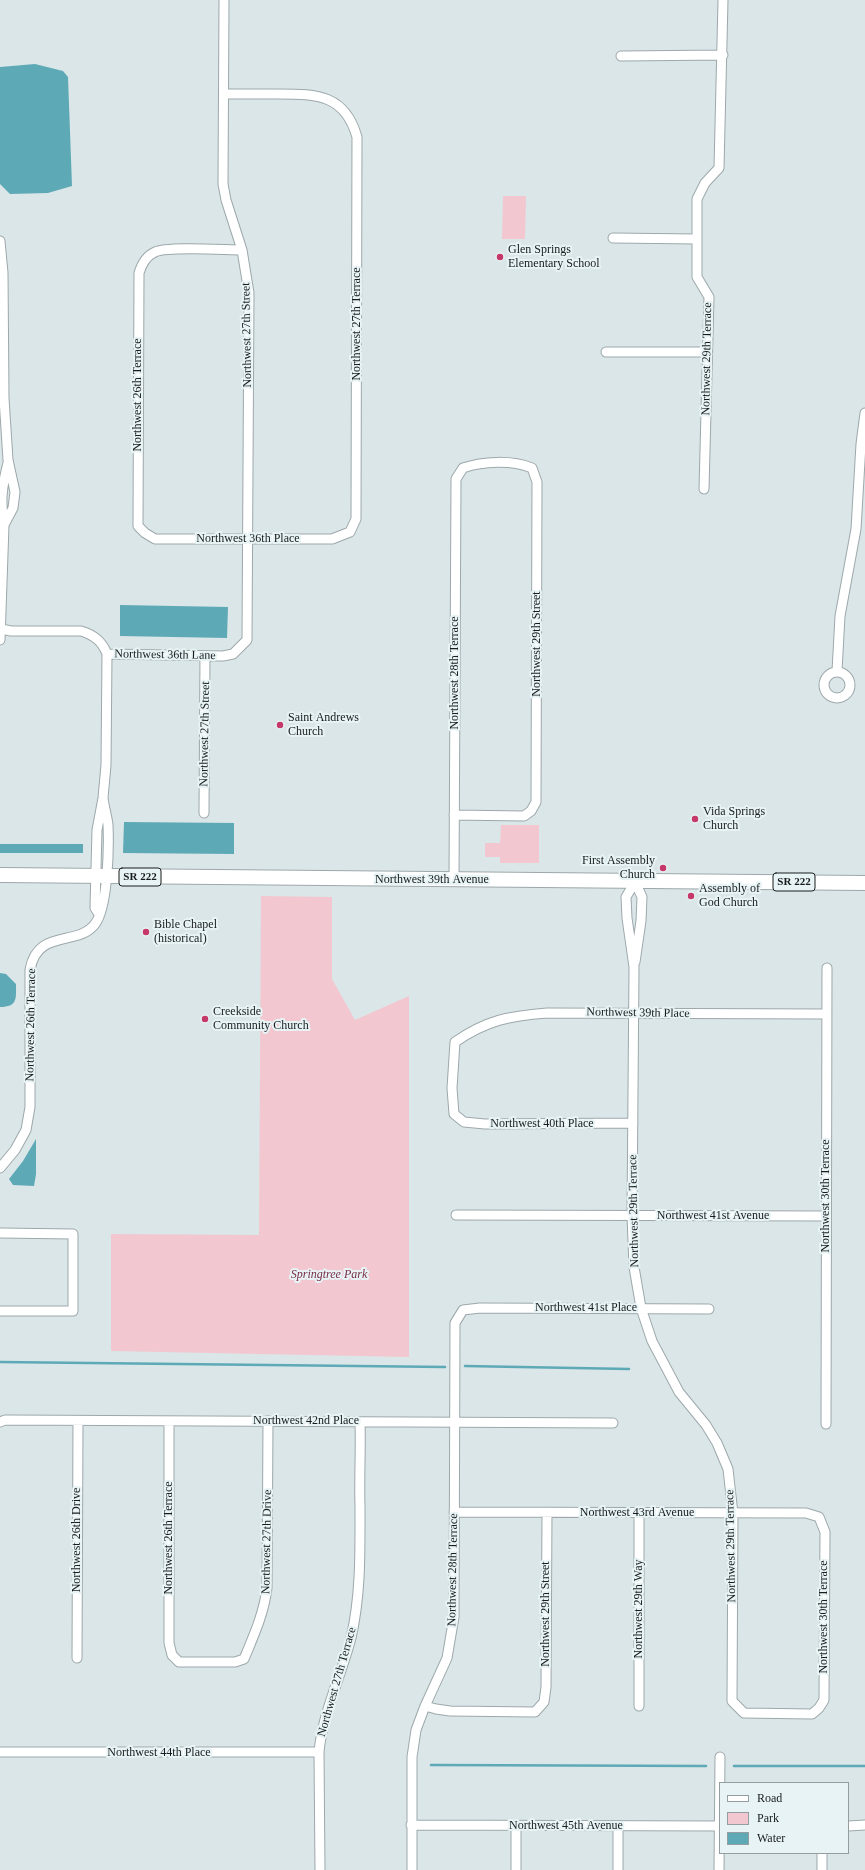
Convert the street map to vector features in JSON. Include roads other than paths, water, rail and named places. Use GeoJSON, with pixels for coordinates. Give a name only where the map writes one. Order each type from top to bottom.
{"type":"FeatureCollection","features":[{"type":"Feature","properties":{"kind":"main road","name":"Northwest 39th Avenue"},"geometry":{"type":"LineString","coordinates":[[0,875],[865,883]]}},
{"type":"Feature","properties":{"kind":"street","name":"Northwest 27th Street"},"geometry":{"type":"LineString","coordinates":[[224,0],[223,184],[226,200],[242,250],[248,292],[248,631],[247,640],[242,647]]}},
{"type":"Feature","properties":{"kind":"street","name":"Northwest 29th Terrace"},"geometry":{"type":"LineString","coordinates":[[704,490],[709,297],[697,277],[697,199],[705,183],[719,168],[723,55],[723,0]]}},
{"type":"Feature","properties":{"kind":"street"},"geometry":{"type":"LineString","coordinates":[[621,56],[723,55]]}},
{"type":"Feature","properties":{"kind":"street","name":"Northwest 27th Terrace"},"geometry":{"type":"LineString","coordinates":[[224,94],[315,94],[332,100],[343,109],[350,117],[357,137],[358,444],[356,519],[350,532]]}},
{"type":"Feature","properties":{"kind":"street"},"geometry":{"type":"LineString","coordinates":[[613,238],[697,239]]}},
{"type":"Feature","properties":{"kind":"street"},"geometry":{"type":"LineString","coordinates":[[0,241],[3,273],[4,398],[8,460],[15,486],[15,499],[4,525]]}},
{"type":"Feature","properties":{"kind":"street","name":"Northwest 26th Terrace"},"geometry":{"type":"LineString","coordinates":[[145,533],[138,526],[138,330],[139,273],[142,263],[147,256],[161,249],[242,250]]}},
{"type":"Feature","properties":{"kind":"street"},"geometry":{"type":"LineString","coordinates":[[606,352],[707,352]]}},
{"type":"Feature","properties":{"kind":"street"},"geometry":{"type":"LineString","coordinates":[[837,672],[840,616],[856,529],[861,444],[865,412]]}},
{"type":"Feature","properties":{"kind":"street"},"geometry":{"type":"LineString","coordinates":[[0,640],[4,525],[0,495],[8,460]]}},
{"type":"Feature","properties":{"kind":"street","name":"Northwest 29th Street"},"geometry":{"type":"LineString","coordinates":[[454,815],[524,816],[531,811],[536,802],[537,482],[532,468],[522,464],[476,463],[463,468]]}},
{"type":"Feature","properties":{"kind":"street","name":"Northwest 28th Terrace"},"geometry":{"type":"LineString","coordinates":[[454,880],[456,479],[463,468]]}},
{"type":"Feature","properties":{"kind":"street","name":"Northwest 36th Place"},"geometry":{"type":"LineString","coordinates":[[145,533],[155,539],[332,539],[350,532]]}},
{"type":"Feature","properties":{"kind":"street","name":"Northwest 36th Lane"},"geometry":{"type":"LineString","coordinates":[[1,629],[11,631],[81,631],[91,634],[97,638],[104,645],[107,654],[205,656],[233,654],[242,647]]}},
{"type":"Feature","properties":{"kind":"street","name":"Northwest 26th Terrace"},"geometry":{"type":"LineString","coordinates":[[0,1168],[15,1150],[26,1130],[30,1107],[30,970],[32,959],[39,949],[49,944],[86,932],[95,924],[103,908],[101,876],[108,862],[108,825],[103,798],[106,765],[107,654]]}},
{"type":"Feature","properties":{"kind":"street","name":"Northwest 27th Street"},"geometry":{"type":"LineString","coordinates":[[204,813],[205,656]]}},
{"type":"Feature","properties":{"kind":"street","name":"Northwest 29th Terrace"},"geometry":{"type":"LineString","coordinates":[[635,882],[626,897],[627,918],[634,967],[632,1215],[634,1267],[641,1308],[652,1341],[675,1385],[706,1425],[717,1443],[728,1469],[733,1514],[732,1701],[744,1713],[812,1714]]}},
{"type":"Feature","properties":{"kind":"street","name":"Northwest 29th Terrace"},"geometry":{"type":"LineString","coordinates":[[634,967],[638,954],[642,903],[642,897],[635,882]]}},
{"type":"Feature","properties":{"kind":"street","name":"Northwest 30th Terrace"},"geometry":{"type":"LineString","coordinates":[[826,1424],[827,968]]}},
{"type":"Feature","properties":{"kind":"street","name":"Northwest 39th Place"},"geometry":{"type":"LineString","coordinates":[[454,1114],[452,1088],[455,1042],[487,1023],[512,1016],[547,1013],[827,1014]]}},
{"type":"Feature","properties":{"kind":"street","name":"Northwest 40th Place"},"geometry":{"type":"LineString","coordinates":[[454,1114],[464,1122],[485,1124],[632,1123]]}},
{"type":"Feature","properties":{"kind":"street","name":"Northwest 41st Avenue"},"geometry":{"type":"LineString","coordinates":[[456,1215],[826,1216]]}},
{"type":"Feature","properties":{"kind":"street"},"geometry":{"type":"LineString","coordinates":[[0,1233],[73,1234],[73,1311],[0,1311]]}},
{"type":"Feature","properties":{"kind":"street","name":"Northwest 41st Place"},"geometry":{"type":"LineString","coordinates":[[463,1310],[480,1308],[709,1309]]}},
{"type":"Feature","properties":{"kind":"street","name":"Northwest 28th Terrace"},"geometry":{"type":"LineString","coordinates":[[412,1870],[412,1757],[416,1730],[425,1706],[447,1658],[454,1617],[455,1322],[463,1310]]}},
{"type":"Feature","properties":{"kind":"street","name":"Northwest 42nd Place"},"geometry":{"type":"LineString","coordinates":[[0,1422],[5,1420],[613,1423]]}},
{"type":"Feature","properties":{"kind":"street","name":"Northwest 26th Drive"},"geometry":{"type":"LineString","coordinates":[[77,1658],[78,1421]]}},
{"type":"Feature","properties":{"kind":"street","name":"Northwest 26th Terrace"},"geometry":{"type":"LineString","coordinates":[[169,1421],[169,1644],[172,1655],[179,1662],[235,1662],[244,1659]]}},
{"type":"Feature","properties":{"kind":"street","name":"Northwest 27th Drive"},"geometry":{"type":"LineString","coordinates":[[244,1659],[260,1621],[265,1604],[267,1588],[268,1421]]}},
{"type":"Feature","properties":{"kind":"street","name":"Northwest 27th Terrace"},"geometry":{"type":"LineString","coordinates":[[320,1870],[318,1752],[326,1710],[341,1672],[351,1637],[358,1602],[360,1560],[360,1422]]}},
{"type":"Feature","properties":{"kind":"street","name":"Northwest 43rd Avenue"},"geometry":{"type":"LineString","coordinates":[[454,1512],[733,1514],[806,1513],[820,1517]]}},
{"type":"Feature","properties":{"kind":"street","name":"Northwest 29th Street"},"geometry":{"type":"LineString","coordinates":[[425,1706],[436,1710],[450,1711],[535,1712],[544,1702],[546,1686],[547,1513]]}},
{"type":"Feature","properties":{"kind":"street","name":"Northwest 29th Way"},"geometry":{"type":"LineString","coordinates":[[639,1513],[639,1706]]}},
{"type":"Feature","properties":{"kind":"street","name":"Northwest 30th Terrace"},"geometry":{"type":"LineString","coordinates":[[812,1714],[819,1708],[824,1700],[825,1532],[820,1517]]}},
{"type":"Feature","properties":{"kind":"street","name":"Northwest 44th Place"},"geometry":{"type":"LineString","coordinates":[[0,1752],[318,1752]]}},
{"type":"Feature","properties":{"kind":"street"},"geometry":{"type":"LineString","coordinates":[[720,1757],[720,1782]]}},
{"type":"Feature","properties":{"kind":"street","name":"Northwest 45th Avenue"},"geometry":{"type":"LineString","coordinates":[[411,1825],[719,1826]]}},
{"type":"Feature","properties":{"kind":"street"},"geometry":{"type":"LineString","coordinates":[[516,1826],[516,1870]]}},
{"type":"Feature","properties":{"kind":"street"},"geometry":{"type":"LineString","coordinates":[[618,1826],[618,1870]]}},
{"type":"Feature","properties":{"kind":"street"},"geometry":{"type":"LineString","coordinates":[[849,1826],[865,1826]]}},
{"type":"Feature","properties":{"kind":"street"},"geometry":{"type":"LineString","coordinates":[[719,1854],[719,1870]]}},
{"type":"Feature","properties":{"kind":"street"},"geometry":{"type":"LineString","coordinates":[[822,1854],[822,1870]]}},
{"type":"Feature","properties":{"kind":"water"},"geometry":{"type":"Polygon","coordinates":[[[35,64],[63,71],[68,77],[72,186],[48,193],[10,194],[0,184],[0,67],[35,64]]]}},
{"type":"Feature","properties":{"kind":"water"},"geometry":{"type":"Polygon","coordinates":[[[120,605],[228,607],[227,638],[120,636],[120,605]]]}},
{"type":"Feature","properties":{"kind":"water"},"geometry":{"type":"Polygon","coordinates":[[[124,822],[234,823],[234,854],[123,853],[124,822]]]}},
{"type":"Feature","properties":{"kind":"water"},"geometry":{"type":"Polygon","coordinates":[[[0,844],[83,844],[83,853],[0,853],[0,844]]]}},
{"type":"Feature","properties":{"kind":"water"},"geometry":{"type":"Polygon","coordinates":[[[0,973],[6,974],[16,984],[15,1001],[6,1007],[0,1007],[0,973]]]}},
{"type":"Feature","properties":{"kind":"water"},"geometry":{"type":"Polygon","coordinates":[[[36,1139],[36,1174],[34,1186],[13,1185],[9,1179],[23,1161],[36,1139]]]}},
{"type":"Feature","properties":{"kind":"waterway"},"geometry":{"type":"LineString","coordinates":[[0,1362],[445,1367]]}},
{"type":"Feature","properties":{"kind":"waterway"},"geometry":{"type":"LineString","coordinates":[[465,1366],[629,1369]]}},
{"type":"Feature","properties":{"kind":"waterway"},"geometry":{"type":"LineString","coordinates":[[431,1765],[706,1766]]}},
{"type":"Feature","properties":{"kind":"waterway"},"geometry":{"type":"LineString","coordinates":[[734,1766],[865,1766]]}},
{"type":"Feature","properties":{"kind":"place","name":"Glen Springs Elementary School"},"geometry":{"type":"Point","coordinates":[500,257]}},
{"type":"Feature","properties":{"kind":"place","name":"Saint Andrews Church"},"geometry":{"type":"Point","coordinates":[280,725]}},
{"type":"Feature","properties":{"kind":"place","name":"Vida Springs Church"},"geometry":{"type":"Point","coordinates":[695,819]}},
{"type":"Feature","properties":{"kind":"place","name":"First Assembly Church"},"geometry":{"type":"Point","coordinates":[663,868]}},
{"type":"Feature","properties":{"kind":"place","name":"Assembly of God Church"},"geometry":{"type":"Point","coordinates":[691,896]}},
{"type":"Feature","properties":{"kind":"place","name":"Bible Chapel (historical)"},"geometry":{"type":"Point","coordinates":[146,932]}},
{"type":"Feature","properties":{"kind":"place","name":"Creekside Community Church"},"geometry":{"type":"Point","coordinates":[205,1019]}},
{"type":"Feature","properties":{"kind":"park label","name":"Springtree Park"},"geometry":{"type":"Point","coordinates":[329,1275]}}]}
